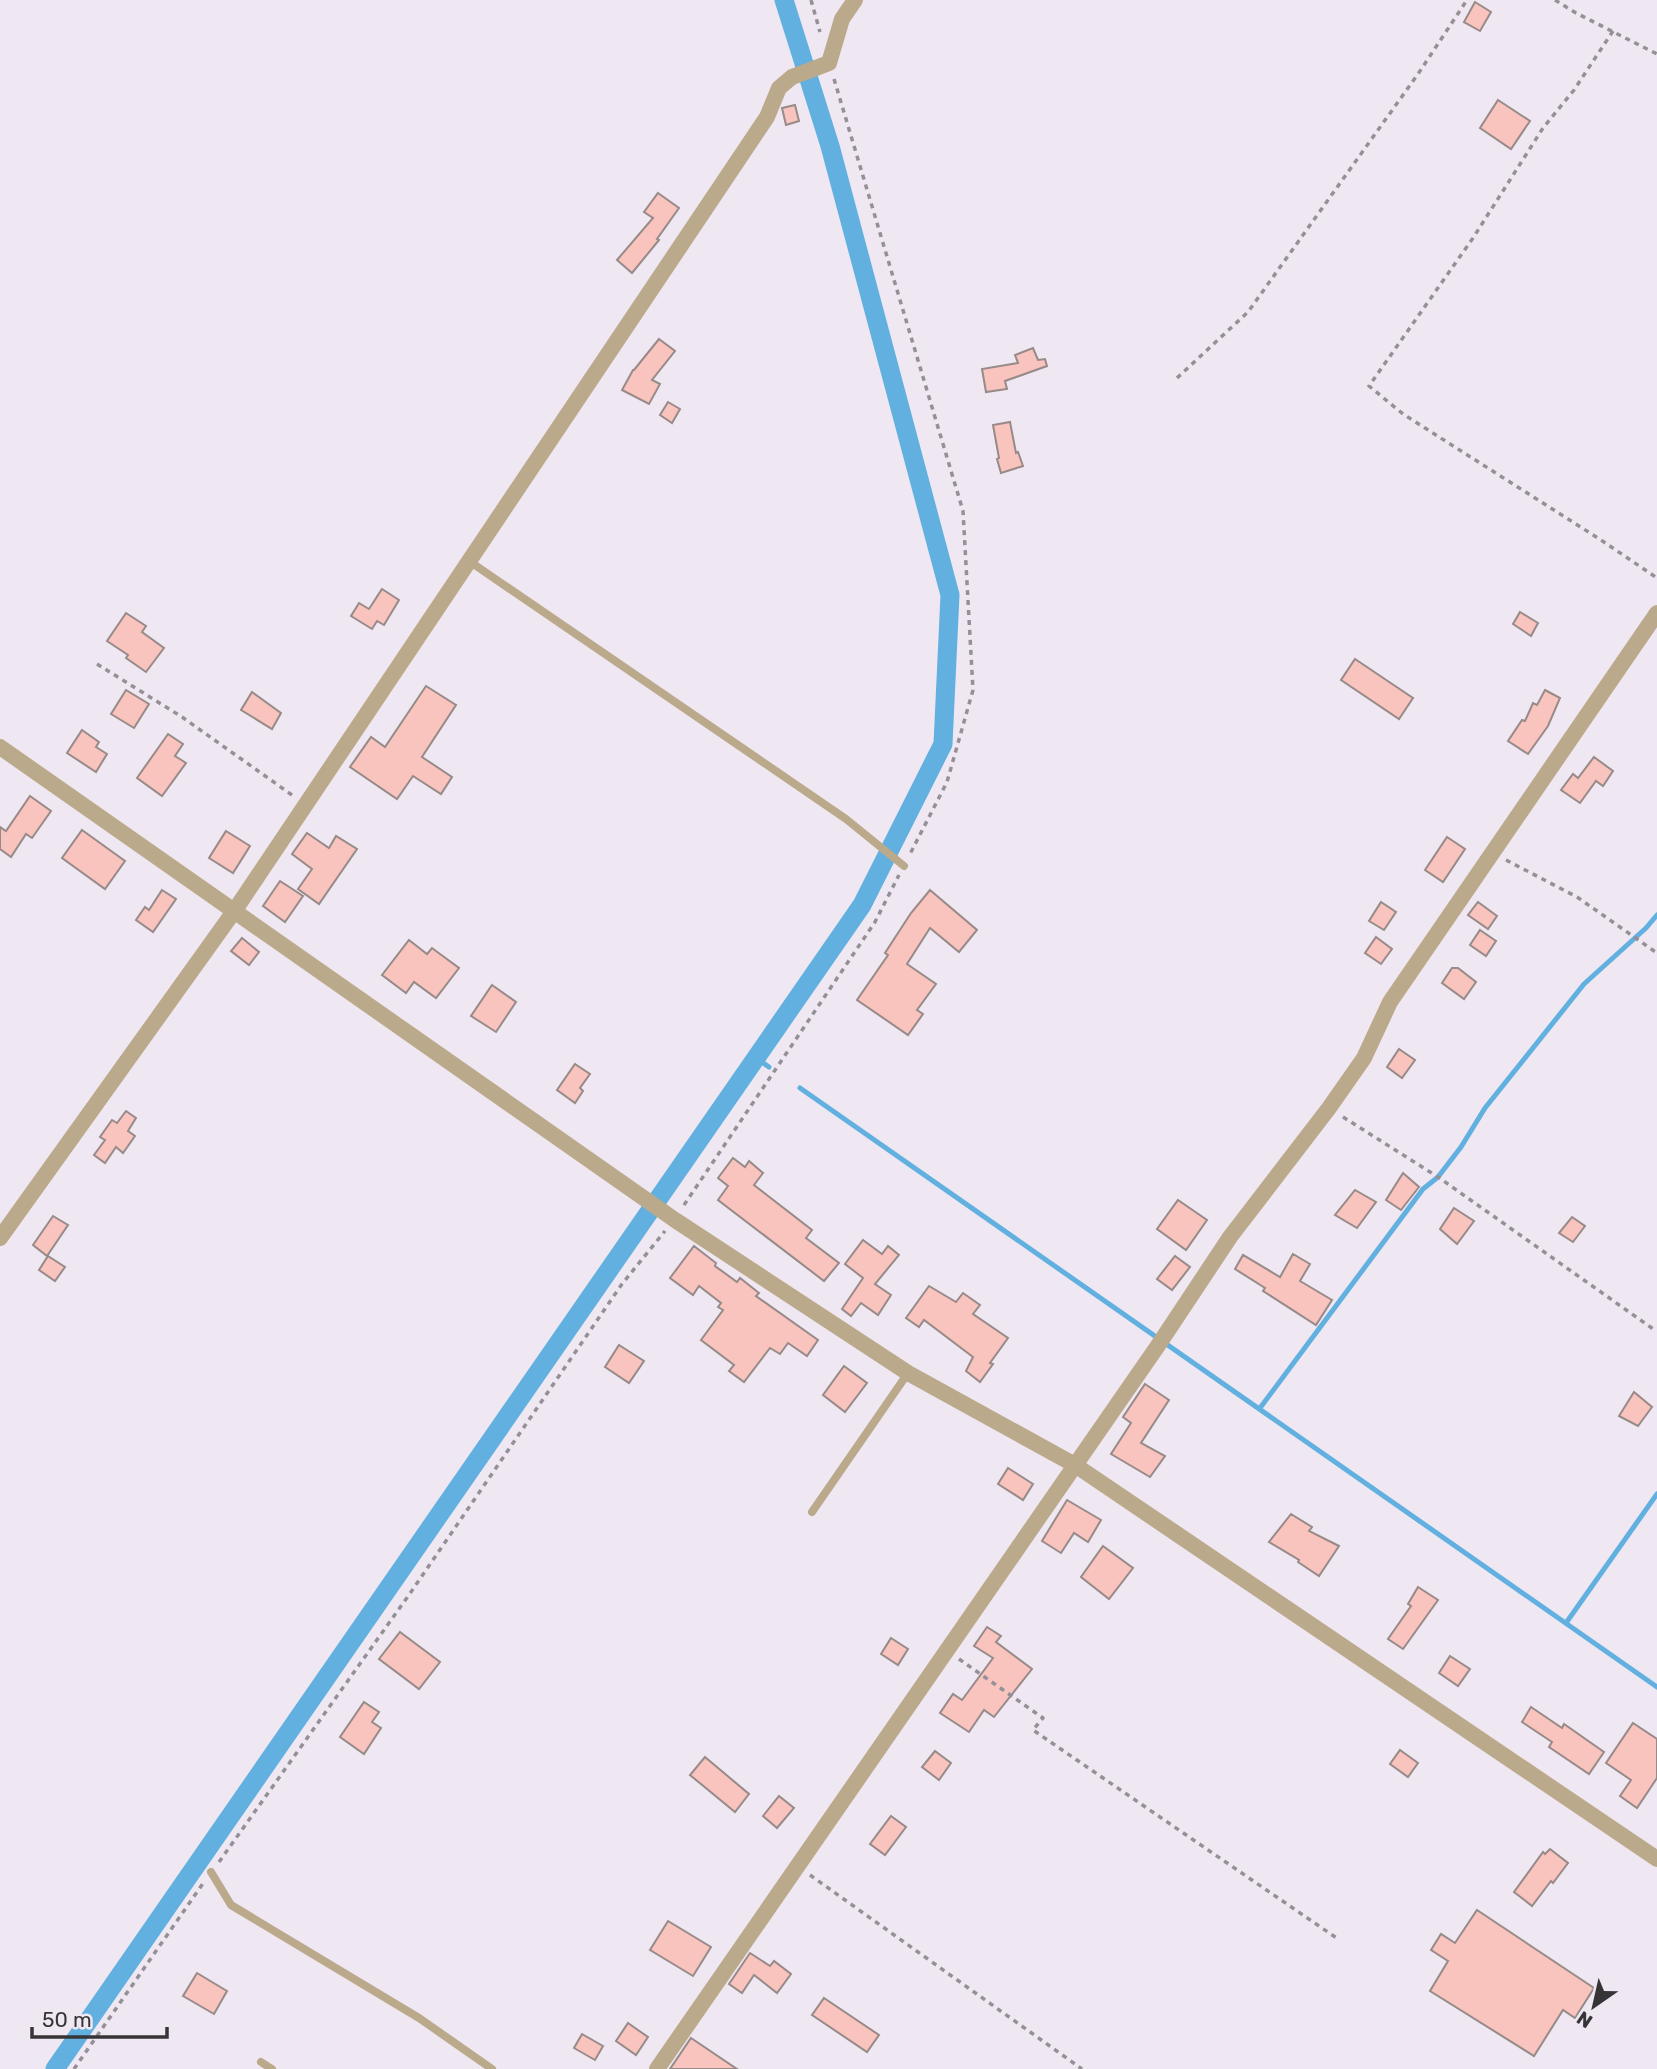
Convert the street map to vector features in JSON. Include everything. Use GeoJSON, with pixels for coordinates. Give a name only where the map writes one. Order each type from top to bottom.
{"type":"FeatureCollection","features":[{"type":"Feature","properties":{"kind":"street"},"geometry":{"type":"LineString","coordinates":[[0,1238],[306,805],[767,117],[779,88],[792,77],[826,65],[842,19],[855,0]]}},
{"type":"Feature","properties":{"kind":"street"},"geometry":{"type":"LineString","coordinates":[[657,2069],[1157,1347],[1230,1237],[1364,1058],[1390,1002],[1657,613]]}},
{"type":"Feature","properties":{"kind":"street"},"geometry":{"type":"LineString","coordinates":[[0,747],[675,1220],[908,1373],[1074,1465],[1657,1859]]}},
{"type":"Feature","properties":{"kind":"lane"},"geometry":{"type":"LineString","coordinates":[[469,561],[846,819],[904,866]]}},
{"type":"Feature","properties":{"kind":"lane"},"geometry":{"type":"LineString","coordinates":[[811,1512],[908,1373]]}},
{"type":"Feature","properties":{"kind":"lane"},"geometry":{"type":"LineString","coordinates":[[211,1872],[231,1905],[419,2018],[492,2069]]}},
{"type":"Feature","properties":{"kind":"lane"},"geometry":{"type":"LineString","coordinates":[[261,2062],[272,2069]]}},
{"type":"Feature","properties":{"kind":"path"},"geometry":{"type":"LineString","coordinates":[[1177,378],[1248,312],[1418,74],[1467,0]]}},
{"type":"Feature","properties":{"kind":"path"},"geometry":{"type":"LineString","coordinates":[[1555,0],[1657,54]]}},
{"type":"Feature","properties":{"kind":"path"},"geometry":{"type":"LineString","coordinates":[[1613,31],[1369,386],[1403,414],[1657,578]]}},
{"type":"Feature","properties":{"kind":"path"},"geometry":{"type":"LineString","coordinates":[[74,2069],[411,1591],[622,1284],[675,1220],[875,922],[947,782],[973,690],[962,511],[826,65]]}},
{"type":"Feature","properties":{"kind":"path"},"geometry":{"type":"LineString","coordinates":[[97,664],[182,717],[306,805]]}},
{"type":"Feature","properties":{"kind":"path"},"geometry":{"type":"LineString","coordinates":[[1492,853],[1577,897],[1657,953]]}},
{"type":"Feature","properties":{"kind":"path"},"geometry":{"type":"LineString","coordinates":[[1329,1108],[1437,1177],[1656,1331]]}},
{"type":"Feature","properties":{"kind":"path"},"geometry":{"type":"LineString","coordinates":[[946,1651],[1043,1717],[1033,1730],[1338,1938]]}},
{"type":"Feature","properties":{"kind":"path"},"geometry":{"type":"LineString","coordinates":[[797,1866],[1082,2069]]}},
{"type":"Feature","properties":{"kind":"building"},"geometry":{"type":"Polygon","coordinates":[[[1475,2],[1491,12],[1480,31],[1464,22],[1475,2]]]}},
{"type":"Feature","properties":{"kind":"building"},"geometry":{"type":"Polygon","coordinates":[[[1498,100],[1530,121],[1511,149],[1480,128],[1498,100]]]}},
{"type":"Feature","properties":{"kind":"building"},"geometry":{"type":"Polygon","coordinates":[[[795,105],[799,121],[786,125],[782,108],[795,105]]]}},
{"type":"Feature","properties":{"kind":"building"},"geometry":{"type":"Polygon","coordinates":[[[658,193],[679,208],[657,239],[659,240],[632,273],[617,260],[653,218],[644,212],[658,193]]]}},
{"type":"Feature","properties":{"kind":"building"},"geometry":{"type":"Polygon","coordinates":[[[659,339],[675,351],[652,380],[660,384],[649,404],[622,390],[633,370],[659,339]]]}},
{"type":"Feature","properties":{"kind":"building"},"geometry":{"type":"Polygon","coordinates":[[[1033,348],[1038,360],[1045,359],[1047,366],[1005,381],[1007,389],[986,392],[982,369],[1018,363],[1015,355],[1033,348]]]}},
{"type":"Feature","properties":{"kind":"building"},"geometry":{"type":"Polygon","coordinates":[[[668,402],[680,409],[672,423],[660,415],[668,402]]]}},
{"type":"Feature","properties":{"kind":"building"},"geometry":{"type":"Polygon","coordinates":[[[1010,422],[1016,453],[1018,452],[1023,466],[1001,473],[993,425],[1010,422]]]}},
{"type":"Feature","properties":{"kind":"building"},"geometry":{"type":"Polygon","coordinates":[[[382,589],[399,600],[384,625],[377,621],[372,629],[351,616],[359,603],[369,609],[382,589]]]}},
{"type":"Feature","properties":{"kind":"building"},"geometry":{"type":"Polygon","coordinates":[[[1520,612],[1538,623],[1531,636],[1513,624],[1520,612]]]}},
{"type":"Feature","properties":{"kind":"building"},"geometry":{"type":"Polygon","coordinates":[[[126,613],[146,626],[142,632],[164,648],[146,672],[126,658],[128,655],[107,641],[126,613]]]}},
{"type":"Feature","properties":{"kind":"building"},"geometry":{"type":"Polygon","coordinates":[[[1355,659],[1413,698],[1399,719],[1341,680],[1355,659]]]}},
{"type":"Feature","properties":{"kind":"building"},"geometry":{"type":"Polygon","coordinates":[[[426,686],[456,705],[422,757],[452,777],[441,794],[413,776],[397,799],[350,767],[371,737],[385,747],[426,686]]]}},
{"type":"Feature","properties":{"kind":"building"},"geometry":{"type":"Polygon","coordinates":[[[126,690],[149,704],[134,728],[111,714],[126,690]]]}},
{"type":"Feature","properties":{"kind":"building"},"geometry":{"type":"Polygon","coordinates":[[[1545,690],[1560,698],[1548,726],[1528,754],[1508,741],[1522,720],[1525,721],[1533,703],[1537,705],[1545,690]]]}},
{"type":"Feature","properties":{"kind":"building"},"geometry":{"type":"Polygon","coordinates":[[[252,692],[281,713],[272,729],[241,710],[252,692]]]}},
{"type":"Feature","properties":{"kind":"building"},"geometry":{"type":"Polygon","coordinates":[[[82,730],[99,742],[96,747],[107,754],[96,772],[67,753],[82,730]]]}},
{"type":"Feature","properties":{"kind":"building"},"geometry":{"type":"Polygon","coordinates":[[[168,734],[183,744],[175,756],[186,763],[162,796],[137,778],[168,734]]]}},
{"type":"Feature","properties":{"kind":"building"},"geometry":{"type":"Polygon","coordinates":[[[1594,757],[1613,771],[1603,786],[1596,781],[1580,803],[1561,790],[1573,774],[1578,778],[1594,757]]]}},
{"type":"Feature","properties":{"kind":"building"},"geometry":{"type":"Polygon","coordinates":[[[30,796],[51,811],[32,838],[26,834],[11,857],[0,849],[0,827],[6,831],[30,796]]]}},
{"type":"Feature","properties":{"kind":"building"},"geometry":{"type":"Polygon","coordinates":[[[82,830],[125,861],[105,889],[62,858],[82,830]]]}},
{"type":"Feature","properties":{"kind":"building"},"geometry":{"type":"Polygon","coordinates":[[[226,831],[250,846],[233,873],[209,858],[226,831]]]}},
{"type":"Feature","properties":{"kind":"building"},"geometry":{"type":"Polygon","coordinates":[[[307,833],[329,848],[336,836],[357,849],[319,904],[298,889],[312,869],[292,854],[307,833]]]}},
{"type":"Feature","properties":{"kind":"building"},"geometry":{"type":"Polygon","coordinates":[[[1447,837],[1465,849],[1443,882],[1425,870],[1447,837]]]}},
{"type":"Feature","properties":{"kind":"building"},"geometry":{"type":"Polygon","coordinates":[[[280,881],[303,896],[285,922],[263,906],[280,881]]]}},
{"type":"Feature","properties":{"kind":"building"},"geometry":{"type":"Polygon","coordinates":[[[162,890],[176,899],[153,932],[136,920],[145,907],[149,910],[162,890]]]}},
{"type":"Feature","properties":{"kind":"building"},"geometry":{"type":"Polygon","coordinates":[[[930,890],[977,930],[959,952],[930,928],[907,964],[936,984],[917,1010],[923,1014],[908,1035],[857,1000],[888,955],[885,953],[911,913],[930,890]]]}},
{"type":"Feature","properties":{"kind":"building"},"geometry":{"type":"Polygon","coordinates":[[[1381,902],[1396,912],[1384,930],[1369,921],[1381,902]]]}},
{"type":"Feature","properties":{"kind":"building"},"geometry":{"type":"Polygon","coordinates":[[[1478,902],[1497,916],[1488,929],[1468,915],[1478,902]]]}},
{"type":"Feature","properties":{"kind":"building"},"geometry":{"type":"Polygon","coordinates":[[[1480,930],[1496,941],[1486,956],[1470,945],[1480,930]]]}},
{"type":"Feature","properties":{"kind":"building"},"geometry":{"type":"Polygon","coordinates":[[[1376,937],[1392,949],[1381,964],[1365,953],[1376,937]]]}},
{"type":"Feature","properties":{"kind":"building"},"geometry":{"type":"Polygon","coordinates":[[[242,938],[259,952],[249,965],[231,951],[242,938]]]}},
{"type":"Feature","properties":{"kind":"building"},"geometry":{"type":"Polygon","coordinates":[[[409,940],[427,954],[432,948],[459,968],[436,998],[414,982],[406,993],[382,975],[409,940]]]}},
{"type":"Feature","properties":{"kind":"building"},"geometry":{"type":"Polygon","coordinates":[[[1452,968],[1458,968],[1476,982],[1464,999],[1442,983],[1452,968]]]}},
{"type":"Feature","properties":{"kind":"building"},"geometry":{"type":"Polygon","coordinates":[[[492,985],[516,1002],[496,1032],[471,1016],[492,985]]]}},
{"type":"Feature","properties":{"kind":"building"},"geometry":{"type":"Polygon","coordinates":[[[1399,1049],[1415,1060],[1402,1078],[1387,1067],[1399,1049]]]}},
{"type":"Feature","properties":{"kind":"building"},"geometry":{"type":"Polygon","coordinates":[[[575,1064],[590,1074],[580,1088],[583,1091],[575,1103],[557,1090],[575,1064]]]}},
{"type":"Feature","properties":{"kind":"building"},"geometry":{"type":"Polygon","coordinates":[[[126,1111],[136,1118],[128,1131],[135,1136],[123,1153],[116,1147],[105,1163],[94,1155],[105,1140],[100,1137],[112,1120],[117,1123],[126,1111]]]}},
{"type":"Feature","properties":{"kind":"building"},"geometry":{"type":"Polygon","coordinates":[[[733,1158],[745,1167],[749,1161],[763,1173],[754,1185],[812,1230],[806,1238],[839,1263],[824,1281],[718,1200],[728,1186],[718,1178],[733,1158]]]}},
{"type":"Feature","properties":{"kind":"building"},"geometry":{"type":"Polygon","coordinates":[[[1403,1173],[1419,1187],[1401,1210],[1386,1200],[1403,1173]]]}},
{"type":"Feature","properties":{"kind":"building"},"geometry":{"type":"Polygon","coordinates":[[[1355,1190],[1376,1202],[1357,1228],[1335,1215],[1355,1190]]]}},
{"type":"Feature","properties":{"kind":"building"},"geometry":{"type":"Polygon","coordinates":[[[1178,1200],[1207,1220],[1186,1250],[1157,1229],[1178,1200]]]}},
{"type":"Feature","properties":{"kind":"building"},"geometry":{"type":"Polygon","coordinates":[[[1454,1208],[1474,1221],[1457,1244],[1440,1229],[1454,1208]]]}},
{"type":"Feature","properties":{"kind":"building"},"geometry":{"type":"Polygon","coordinates":[[[53,1216],[68,1225],[47,1256],[33,1245],[53,1216]]]}},
{"type":"Feature","properties":{"kind":"building"},"geometry":{"type":"Polygon","coordinates":[[[1572,1217],[1585,1226],[1573,1242],[1559,1233],[1572,1217]]]}},
{"type":"Feature","properties":{"kind":"building"},"geometry":{"type":"Polygon","coordinates":[[[863,1240],[882,1254],[888,1246],[899,1255],[875,1284],[891,1295],[878,1315],[861,1303],[851,1316],[842,1309],[863,1278],[845,1264],[863,1240]]]}},
{"type":"Feature","properties":{"kind":"building"},"geometry":{"type":"Polygon","coordinates":[[[694,1246],[716,1263],[715,1266],[737,1282],[740,1278],[759,1293],[756,1296],[818,1340],[807,1356],[788,1343],[780,1354],[770,1348],[744,1382],[729,1371],[734,1365],[701,1340],[723,1310],[718,1307],[721,1303],[699,1286],[693,1295],[670,1278],[694,1246]]]}},
{"type":"Feature","properties":{"kind":"building"},"geometry":{"type":"Polygon","coordinates":[[[1293,1254],[1310,1264],[1300,1281],[1332,1300],[1316,1325],[1263,1291],[1265,1288],[1235,1269],[1243,1255],[1280,1277],[1293,1254]]]}},
{"type":"Feature","properties":{"kind":"building"},"geometry":{"type":"Polygon","coordinates":[[[48,1256],[65,1267],[55,1281],[39,1270],[48,1256]]]}},
{"type":"Feature","properties":{"kind":"building"},"geometry":{"type":"Polygon","coordinates":[[[1175,1256],[1190,1267],[1172,1290],[1157,1279],[1175,1256]]]}},
{"type":"Feature","properties":{"kind":"building"},"geometry":{"type":"Polygon","coordinates":[[[929,1286],[956,1302],[963,1293],[980,1305],[973,1314],[1008,1338],[980,1382],[966,1371],[973,1357],[924,1320],[919,1327],[906,1318],[929,1286]]]}},
{"type":"Feature","properties":{"kind":"building"},"geometry":{"type":"Polygon","coordinates":[[[619,1345],[644,1361],[629,1383],[605,1367],[619,1345]]]}},
{"type":"Feature","properties":{"kind":"building"},"geometry":{"type":"Polygon","coordinates":[[[844,1366],[867,1383],[845,1412],[823,1395],[844,1366]]]}},
{"type":"Feature","properties":{"kind":"building"},"geometry":{"type":"Polygon","coordinates":[[[1145,1384],[1169,1400],[1141,1443],[1165,1456],[1150,1477],[1111,1454],[1131,1423],[1123,1417],[1145,1384]]]}},
{"type":"Feature","properties":{"kind":"building"},"geometry":{"type":"Polygon","coordinates":[[[1634,1392],[1652,1407],[1638,1426],[1619,1416],[1634,1392]]]}},
{"type":"Feature","properties":{"kind":"building"},"geometry":{"type":"Polygon","coordinates":[[[1008,1468],[1033,1484],[1023,1500],[998,1484],[1008,1468]]]}},
{"type":"Feature","properties":{"kind":"building"},"geometry":{"type":"Polygon","coordinates":[[[1067,1500],[1101,1520],[1088,1542],[1074,1533],[1061,1553],[1042,1541],[1067,1500]]]}},
{"type":"Feature","properties":{"kind":"building"},"geometry":{"type":"Polygon","coordinates":[[[1291,1514],[1312,1527],[1309,1531],[1339,1546],[1319,1576],[1269,1542],[1291,1514]]]}},
{"type":"Feature","properties":{"kind":"building"},"geometry":{"type":"Polygon","coordinates":[[[1103,1546],[1133,1568],[1109,1599],[1081,1577],[1103,1546]]]}},
{"type":"Feature","properties":{"kind":"building"},"geometry":{"type":"Polygon","coordinates":[[[1418,1587],[1438,1600],[1403,1649],[1388,1639],[1411,1606],[1408,1604],[1418,1587]]]}},
{"type":"Feature","properties":{"kind":"building"},"geometry":{"type":"Polygon","coordinates":[[[987,1627],[1001,1636],[996,1642],[1032,1669],[994,1717],[984,1710],[969,1732],[940,1713],[953,1694],[962,1700],[993,1658],[974,1646],[987,1627]]]}},
{"type":"Feature","properties":{"kind":"building"},"geometry":{"type":"Polygon","coordinates":[[[400,1632],[440,1662],[419,1689],[379,1659],[400,1632]]]}},
{"type":"Feature","properties":{"kind":"building"},"geometry":{"type":"Polygon","coordinates":[[[891,1638],[908,1649],[898,1665],[881,1654],[891,1638]]]}},
{"type":"Feature","properties":{"kind":"building"},"geometry":{"type":"Polygon","coordinates":[[[1450,1656],[1470,1669],[1458,1686],[1439,1673],[1450,1656]]]}},
{"type":"Feature","properties":{"kind":"building"},"geometry":{"type":"Polygon","coordinates":[[[364,1702],[379,1712],[372,1722],[381,1728],[364,1754],[340,1737],[364,1702]]]}},
{"type":"Feature","properties":{"kind":"building"},"geometry":{"type":"Polygon","coordinates":[[[1531,1707],[1562,1728],[1564,1724],[1604,1752],[1589,1774],[1549,1747],[1552,1742],[1522,1722],[1531,1707]]]}},
{"type":"Feature","properties":{"kind":"building"},"geometry":{"type":"Polygon","coordinates":[[[1633,1723],[1657,1739],[1657,1778],[1637,1808],[1620,1796],[1631,1780],[1606,1763],[1633,1723]]]}},
{"type":"Feature","properties":{"kind":"building"},"geometry":{"type":"Polygon","coordinates":[[[1400,1750],[1418,1763],[1408,1777],[1390,1764],[1400,1750]]]}},
{"type":"Feature","properties":{"kind":"building"},"geometry":{"type":"Polygon","coordinates":[[[935,1751],[951,1763],[939,1780],[922,1767],[935,1751]]]}},
{"type":"Feature","properties":{"kind":"building"},"geometry":{"type":"Polygon","coordinates":[[[705,1757],[749,1794],[735,1812],[690,1775],[705,1757]]]}},
{"type":"Feature","properties":{"kind":"building"},"geometry":{"type":"Polygon","coordinates":[[[779,1796],[794,1808],[777,1828],[763,1816],[779,1796]]]}},
{"type":"Feature","properties":{"kind":"building"},"geometry":{"type":"Polygon","coordinates":[[[891,1816],[906,1827],[885,1855],[870,1844],[891,1816]]]}},
{"type":"Feature","properties":{"kind":"building"},"geometry":{"type":"Polygon","coordinates":[[[1550,1849],[1568,1863],[1532,1906],[1514,1892],[1543,1852],[1545,1854],[1550,1849]]]}},
{"type":"Feature","properties":{"kind":"building"},"geometry":{"type":"Polygon","coordinates":[[[1477,1910],[1594,1988],[1575,2018],[1563,2010],[1534,2056],[1430,1991],[1448,1961],[1431,1950],[1441,1934],[1455,1943],[1477,1910]]]}},
{"type":"Feature","properties":{"kind":"building"},"geometry":{"type":"Polygon","coordinates":[[[668,1921],[711,1947],[693,1976],[650,1950],[668,1921]]]}},
{"type":"Feature","properties":{"kind":"building"},"geometry":{"type":"Polygon","coordinates":[[[750,1953],[770,1966],[774,1961],[791,1974],[777,1993],[754,1975],[742,1993],[729,1984],[750,1953]]]}},
{"type":"Feature","properties":{"kind":"building"},"geometry":{"type":"Polygon","coordinates":[[[197,1973],[227,1991],[214,2014],[183,1996],[197,1973]]]}},
{"type":"Feature","properties":{"kind":"building"},"geometry":{"type":"Polygon","coordinates":[[[824,1998],[879,2035],[867,2052],[812,2015],[824,1998]]]}},
{"type":"Feature","properties":{"kind":"building"},"geometry":{"type":"Polygon","coordinates":[[[628,2023],[648,2037],[636,2055],[616,2041],[628,2023]]]}},
{"type":"Feature","properties":{"kind":"building"},"geometry":{"type":"Polygon","coordinates":[[[582,2034],[603,2046],[595,2060],[574,2048],[582,2034]]]}},
{"type":"Feature","properties":{"kind":"building"},"geometry":{"type":"Polygon","coordinates":[[[691,2038],[737,2069],[670,2069],[691,2038]]]}},
{"type":"Feature","properties":{"kind":"waterway"},"geometry":{"type":"LineString","coordinates":[[55,2069],[862,905],[943,744],[950,595],[830,146],[784,0]]}},
{"type":"Feature","properties":{"kind":"waterway"},"geometry":{"type":"LineString","coordinates":[[1260,1408],[1423,1189],[1438,1177],[1461,1147],[1485,1108],[1584,984],[1657,915]]}},
{"type":"Feature","properties":{"kind":"waterway"},"geometry":{"type":"LineString","coordinates":[[756,1058],[769,1067]]}},
{"type":"Feature","properties":{"kind":"waterway"},"geometry":{"type":"LineString","coordinates":[[800,1088],[1657,1687]]}},
{"type":"Feature","properties":{"kind":"waterway"},"geometry":{"type":"LineString","coordinates":[[1566,1623],[1657,1494]]}}]}
